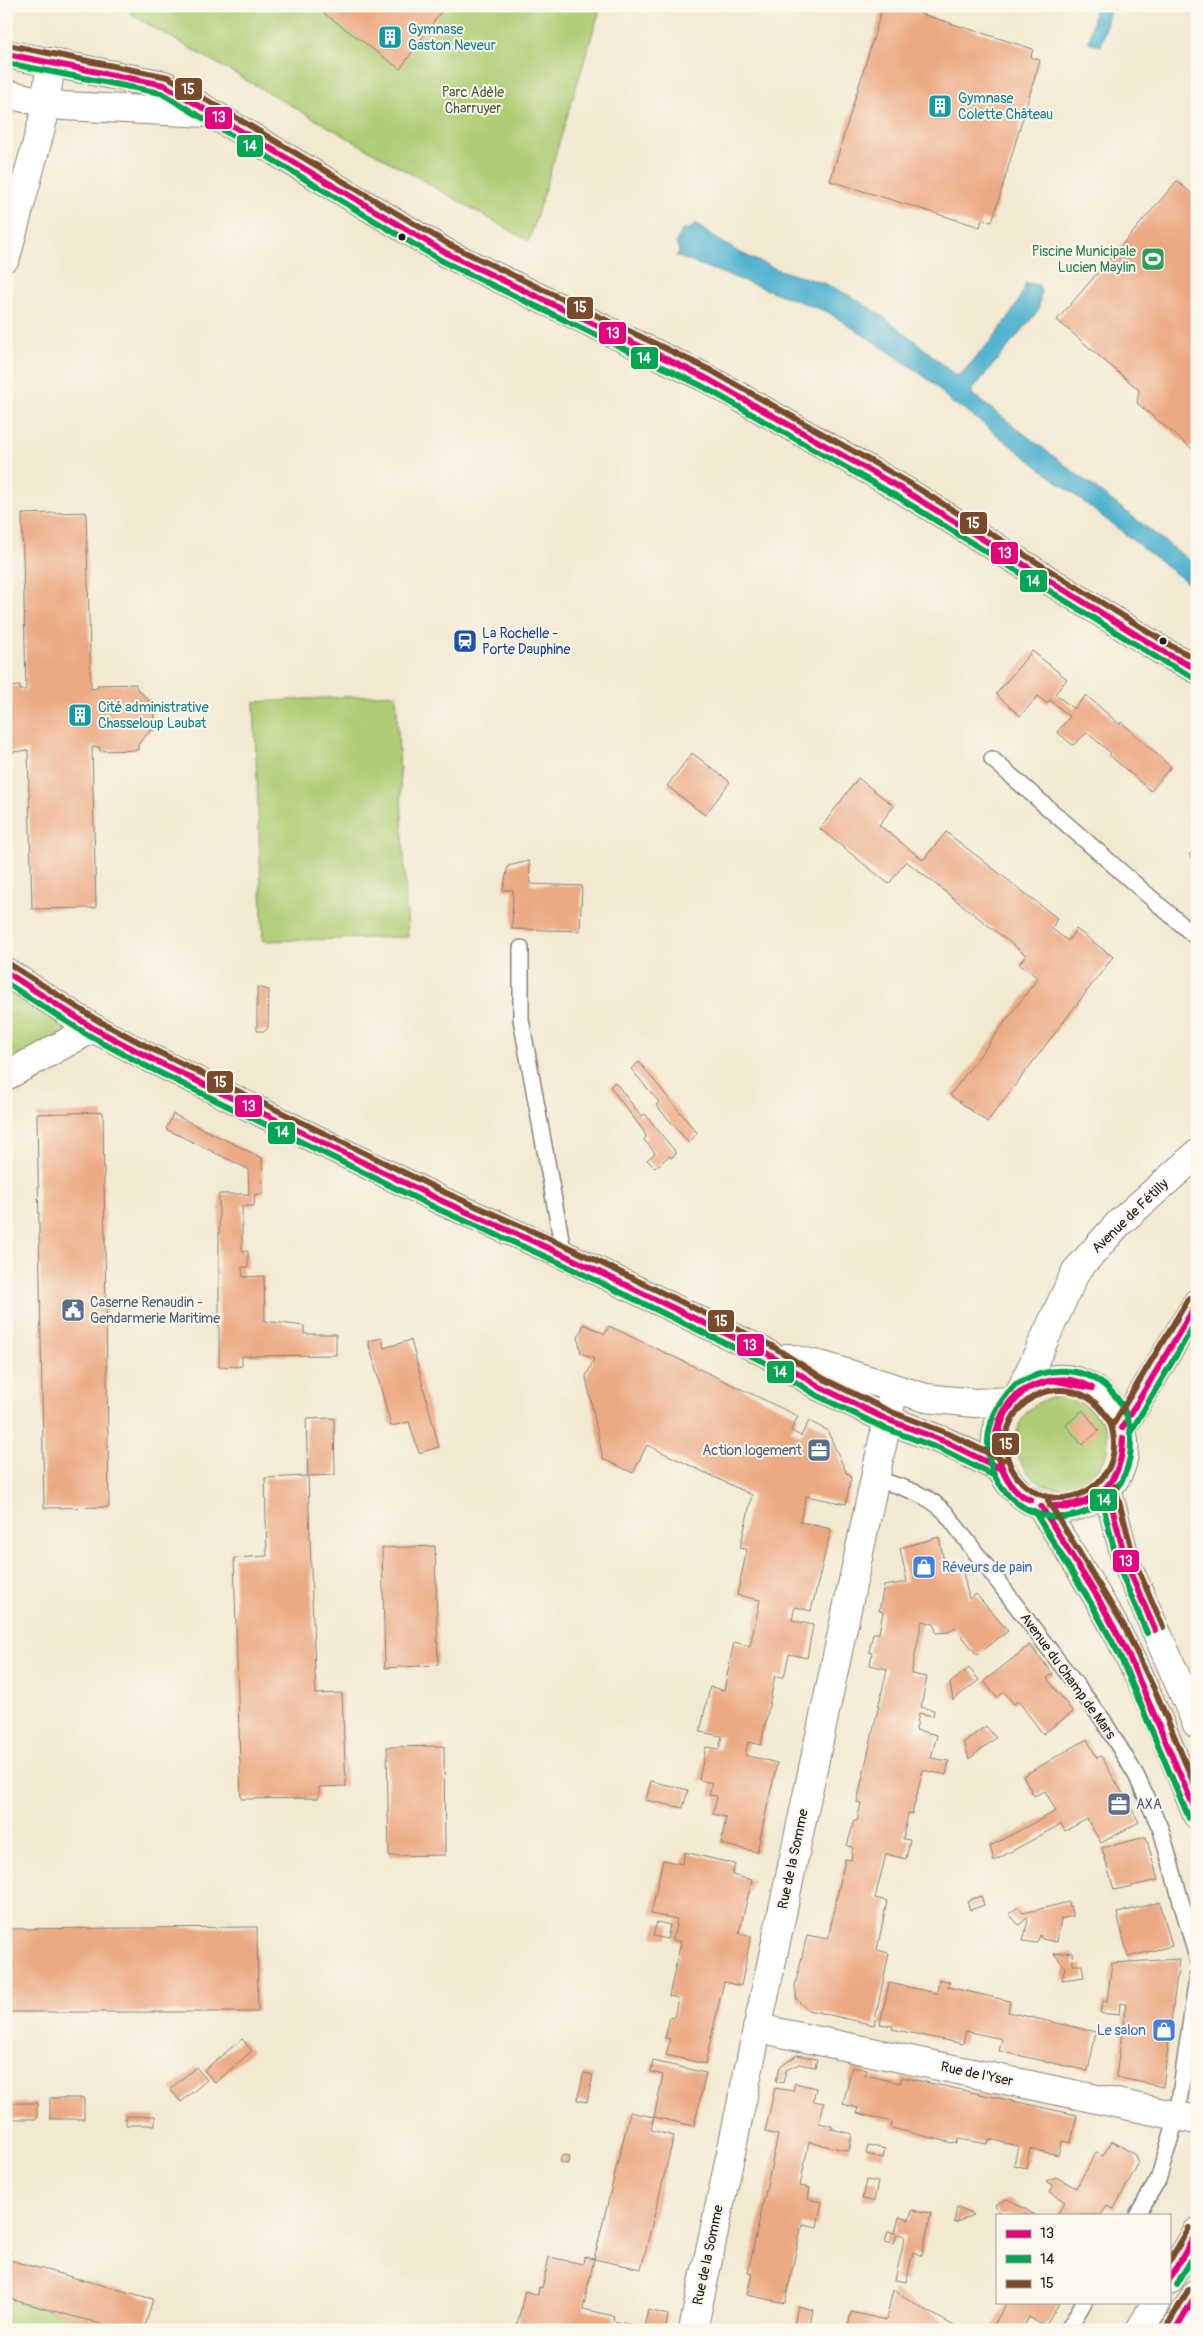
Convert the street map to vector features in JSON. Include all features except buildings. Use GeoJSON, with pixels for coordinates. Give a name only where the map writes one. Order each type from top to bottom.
{"type":"FeatureCollection","features":[{"type":"Feature","properties":{"kind":"main road"},"geometry":{"type":"LineString","coordinates":[[6,54],[164,85],[446,253],[706,378],[902,488],[1169,655],[1197,669]]}},
{"type":"Feature","properties":{"kind":"main road"},"geometry":{"type":"LineString","coordinates":[[6,257],[14,180],[43,120],[51,62]]}},
{"type":"Feature","properties":{"kind":"main road"},"geometry":{"type":"LineString","coordinates":[[6,94],[63,106],[212,114]]}},
{"type":"Feature","properties":{"kind":"main road"},"geometry":{"type":"LineString","coordinates":[[1169,655],[1197,688]]}},
{"type":"Feature","properties":{"kind":"main road"},"geometry":{"type":"LineString","coordinates":[[6,972],[93,1028],[450,1205],[564,1256],[768,1354],[820,1387],[886,1419],[946,1442],[999,1468]]}},
{"type":"Feature","properties":{"kind":"main road"},"geometry":{"type":"LineString","coordinates":[[6,1076],[93,1028]]}},
{"type":"Feature","properties":{"kind":"main road","name":"Avenue de Fétilly"},"geometry":{"type":"LineString","coordinates":[[1015,1397],[1076,1271],[1118,1224],[1197,1154]]}},
{"type":"Feature","properties":{"kind":"main road"},"geometry":{"type":"LineString","coordinates":[[1122,1428],[1197,1303]]}},
{"type":"Feature","properties":{"kind":"main road"},"geometry":{"type":"LineString","coordinates":[[768,1354],[827,1367],[894,1389],[950,1402],[1015,1397]]}},
{"type":"Feature","properties":{"kind":"main road"},"geometry":{"type":"LineString","coordinates":[[1054,1379],[1070,1379],[1090,1386],[1109,1401],[1122,1428],[1124,1449],[1119,1470],[1107,1488],[1088,1502],[1065,1508],[1041,1506],[1024,1498],[1010,1485],[999,1468],[995,1445],[998,1422],[1015,1397],[1037,1383],[1054,1379]]}},
{"type":"Feature","properties":{"kind":"main road","name":"Rue de la Somme"},"geometry":{"type":"LineString","coordinates":[[693,2330],[886,1419],[894,1389]]}},
{"type":"Feature","properties":{"kind":"main road"},"geometry":{"type":"LineString","coordinates":[[1107,1488],[1127,1565],[1197,1724]]}},
{"type":"Feature","properties":{"kind":"main road"},"geometry":{"type":"LineString","coordinates":[[1041,1506],[1085,1574],[1117,1631],[1179,1770],[1197,1816]]}},
{"type":"Feature","properties":{"kind":"main road","name":"Rue de l'Yser"},"geometry":{"type":"LineString","coordinates":[[757,2028],[1187,2118]]}},
{"type":"Feature","properties":{"kind":"main road"},"geometry":{"type":"LineString","coordinates":[[1170,2278],[1197,2232]]}},
{"type":"Feature","properties":{"kind":"main road"},"geometry":{"type":"LineString","coordinates":[[1175,2330],[1197,2292]]}},
{"type":"Feature","properties":{"kind":"main road"},"geometry":{"type":"LineString","coordinates":[[1140,2330],[1155,2304]]}},
{"type":"Feature","properties":{"kind":"lane"},"geometry":{"type":"LineString","coordinates":[[992,759],[1197,938]]}},
{"type":"Feature","properties":{"kind":"lane"},"geometry":{"type":"LineString","coordinates":[[521,948],[521,1018],[564,1256]]}},
{"type":"Feature","properties":{"kind":"lane","name":"Avenue du Champ de Mars"},"geometry":{"type":"LineString","coordinates":[[874,1478],[918,1492],[934,1501],[945,1512],[1103,1720],[1136,1775],[1161,1830],[1197,1958]]}},
{"type":"Feature","properties":{"kind":"lane"},"geometry":{"type":"LineString","coordinates":[[1138,2214],[1158,2180],[1187,2118],[1197,1976]]}},
{"type":"Feature","properties":{"kind":"lane"},"geometry":{"type":"LineString","coordinates":[[1068,2330],[1083,2304]]}},
{"type":"Feature","properties":{"kind":"green space","name":"Parc Adèle Charruyer"},"geometry":{"type":"Polygon","coordinates":[[[135,6],[601,6],[529,241],[130,14],[135,6]]]}},
{"type":"Feature","properties":{"kind":"green space"},"geometry":{"type":"Polygon","coordinates":[[[396,694],[408,937],[263,941],[254,702],[396,694]]]}},
{"type":"Feature","properties":{"kind":"green space"},"geometry":{"type":"Polygon","coordinates":[[[6,972],[93,1028],[6,1076],[6,972]]]}},
{"type":"Feature","properties":{"kind":"green space"},"geometry":{"type":"Polygon","coordinates":[[[1062,1396],[1079,1400],[1094,1410],[1104,1425],[1108,1442],[1104,1459],[1094,1474],[1079,1484],[1062,1488],[1045,1484],[1030,1474],[1020,1459],[1016,1442],[1020,1425],[1030,1410],[1045,1400],[1062,1396]]]}},
{"type":"Feature","properties":{"kind":"green space"},"geometry":{"type":"Polygon","coordinates":[[[6,2298],[123,2330],[6,2330],[6,2298]]]}},
{"type":"Feature","properties":{"kind":"water"},"geometry":{"type":"Polygon","coordinates":[[[1095,6],[1111,6],[1101,46],[1089,42],[1095,6]]]}},
{"type":"Feature","properties":{"kind":"water"},"geometry":{"type":"Polygon","coordinates":[[[695,223],[727,245],[749,257],[843,292],[894,325],[956,376],[962,373],[999,331],[1015,308],[1026,283],[1039,285],[1041,292],[1038,311],[972,390],[972,394],[1197,566],[1197,590],[964,409],[952,403],[932,382],[828,312],[676,256],[679,252],[676,243],[682,230],[692,228],[695,223]]]}},
{"type":"Feature","properties":{"kind":"transit line","name":"15"},"geometry":{"type":"LineString","coordinates":[[8,45],[168,77],[450,245],[710,370],[906,481],[1173,647],[1197,659]]}},
{"type":"Feature","properties":{"kind":"transit line","name":"13"},"geometry":{"type":"LineString","coordinates":[[6,54],[164,85],[446,253],[706,378],[902,489],[1169,655],[1197,669]]}},
{"type":"Feature","properties":{"kind":"transit line","name":"14"},"geometry":{"type":"LineString","coordinates":[[6,63],[161,93],[442,261],[702,386],[898,497],[1164,662],[1193,677]]}},
{"type":"Feature","properties":{"kind":"transit line","name":"15"},"geometry":{"type":"LineString","coordinates":[[11,965],[97,1020],[152,1049],[446,1193],[568,1247],[772,1346],[824,1379],[889,1411],[949,1434],[1003,1460]]}},
{"type":"Feature","properties":{"kind":"transit line","name":"13"},"geometry":{"type":"LineString","coordinates":[[6,972],[93,1028],[148,1057],[442,1201],[564,1255],[768,1354],[820,1387],[886,1419],[946,1442],[999,1468]]}},
{"type":"Feature","properties":{"kind":"transit line","name":"14"},"geometry":{"type":"LineString","coordinates":[[6,983],[88,1035],[144,1065],[438,1209],[560,1263],[764,1362],[816,1395],[882,1427],[943,1450],[995,1476]]}},
{"type":"Feature","properties":{"kind":"transit line","name":"15"},"geometry":{"type":"LineString","coordinates":[[1114,1423],[1189,1298]]}},
{"type":"Feature","properties":{"kind":"transit line","name":"13"},"geometry":{"type":"LineString","coordinates":[[1122,1428],[1197,1303]]}},
{"type":"Feature","properties":{"kind":"transit line","name":"14"},"geometry":{"type":"LineString","coordinates":[[1130,1433],[1197,1320]]}},
{"type":"Feature","properties":{"kind":"transit line","name":"14"},"geometry":{"type":"LineString","coordinates":[[1014,1386],[994,1415],[988,1443],[992,1470],[1006,1492],[1026,1509],[1051,1517],[1078,1514],[1106,1499],[1118,1487],[1130,1458],[1130,1429],[1127,1416],[1121,1404],[1104,1385],[1080,1373],[1054,1371],[1028,1378],[1016,1384]]}},
{"type":"Feature","properties":{"kind":"transit line","name":"13"},"geometry":{"type":"LineString","coordinates":[[1026,1389],[1052,1380],[1092,1388]]}},
{"type":"Feature","properties":{"kind":"transit line","name":"13"},"geometry":{"type":"LineString","coordinates":[[1026,1389],[1042,1383],[1059,1380],[1076,1381],[1092,1388]]}},
{"type":"Feature","properties":{"kind":"transit line","name":"13"},"geometry":{"type":"LineString","coordinates":[[997,1455],[996,1436],[1001,1417],[1011,1401],[1026,1389]]}},
{"type":"Feature","properties":{"kind":"transit line","name":"13"},"geometry":{"type":"LineString","coordinates":[[997,1455],[1003,1418],[1012,1404],[1026,1389]]}},
{"type":"Feature","properties":{"kind":"transit line","name":"15"},"geometry":{"type":"LineString","coordinates":[[1060,1390],[1081,1394],[1098,1406],[1110,1423],[1114,1444],[1110,1465],[1098,1482],[1081,1494],[1060,1498],[1039,1494],[1022,1482],[1010,1465],[1006,1444],[1010,1423],[1022,1406],[1039,1394],[1060,1390]]}},
{"type":"Feature","properties":{"kind":"transit line","name":"13"},"geometry":{"type":"LineString","coordinates":[[1050,1506],[1061,1506],[1083,1501],[1103,1490],[1116,1472],[1121,1458],[1123,1438]]}},
{"type":"Feature","properties":{"kind":"transit line","name":"13"},"geometry":{"type":"LineString","coordinates":[[1050,1506],[1066,1507],[1080,1505],[1093,1499],[1103,1490],[1112,1479],[1118,1467],[1122,1453],[1123,1438]]}},
{"type":"Feature","properties":{"kind":"transit line","name":"13"},"geometry":{"type":"LineString","coordinates":[[997,1455],[1013,1487],[1024,1497],[1031,1500]]}},
{"type":"Feature","properties":{"kind":"transit line","name":"13"},"geometry":{"type":"LineString","coordinates":[[997,1455],[1008,1482],[1018,1493],[1031,1500]]}},
{"type":"Feature","properties":{"kind":"transit line","name":"15"},"geometry":{"type":"LineString","coordinates":[[1115,1486],[1135,1562],[1163,1627]]}},
{"type":"Feature","properties":{"kind":"transit line","name":"13"},"geometry":{"type":"LineString","coordinates":[[1107,1488],[1127,1565],[1155,1630]]}},
{"type":"Feature","properties":{"kind":"transit line","name":"14"},"geometry":{"type":"LineString","coordinates":[[1099,1490],[1119,1568],[1147,1633]]}},
{"type":"Feature","properties":{"kind":"transit line","name":"15"},"geometry":{"type":"LineString","coordinates":[[1048,1501],[1124,1626],[1157,1695],[1197,1791]]}},
{"type":"Feature","properties":{"kind":"transit line","name":"13"},"geometry":{"type":"LineString","coordinates":[[1041,1506],[1098,1598],[1127,1652],[1197,1814]]}},
{"type":"Feature","properties":{"kind":"transit line","name":"14"},"geometry":{"type":"LineString","coordinates":[[1034,1511],[1091,1603],[1120,1656],[1189,1818]]}},
{"type":"Feature","properties":{"kind":"transit line","name":"15"},"geometry":{"type":"LineString","coordinates":[[1170,2260],[1189,2228]]}},
{"type":"Feature","properties":{"kind":"transit line","name":"13"},"geometry":{"type":"LineString","coordinates":[[1170,2278],[1197,2232]]}},
{"type":"Feature","properties":{"kind":"transit line","name":"14"},"geometry":{"type":"LineString","coordinates":[[1177,2284],[1197,2250]]}},
{"type":"Feature","properties":{"kind":"transit line","name":"15"},"geometry":{"type":"LineString","coordinates":[[1167,2326],[1189,2289]]}},
{"type":"Feature","properties":{"kind":"transit line","name":"13"},"geometry":{"type":"LineString","coordinates":[[1175,2330],[1197,2293]]}},
{"type":"Feature","properties":{"kind":"place","name":"Gymnase Gaston Neveur"},"geometry":{"type":"Point","coordinates":[390,37]}},
{"type":"Feature","properties":{"kind":"place","name":"Gymnase Colette Château"},"geometry":{"type":"Point","coordinates":[940,106]}},
{"type":"Feature","properties":{"kind":"place","name":"Piscine Municipale Lucien Maylin"},"geometry":{"type":"Point","coordinates":[1153,259]}},
{"type":"Feature","properties":{"kind":"place","name":"La Rochelle - Porte Dauphine"},"geometry":{"type":"Point","coordinates":[465,641]}},
{"type":"Feature","properties":{"kind":"place","name":"Cité administrative Chasseloup Laubat"},"geometry":{"type":"Point","coordinates":[80,715]}},
{"type":"Feature","properties":{"kind":"place","name":"Caserne Renaudin - Gendarmerie Maritime"},"geometry":{"type":"Point","coordinates":[73,1310]}},
{"type":"Feature","properties":{"kind":"place","name":"Action logement"},"geometry":{"type":"Point","coordinates":[819,1450]}},
{"type":"Feature","properties":{"kind":"place","name":"Rêveurs de pain"},"geometry":{"type":"Point","coordinates":[924,1567]}},
{"type":"Feature","properties":{"kind":"place","name":"AXA"},"geometry":{"type":"Point","coordinates":[1119,1804]}},
{"type":"Feature","properties":{"kind":"place","name":"Le salon"},"geometry":{"type":"Point","coordinates":[1164,2030]}}]}
